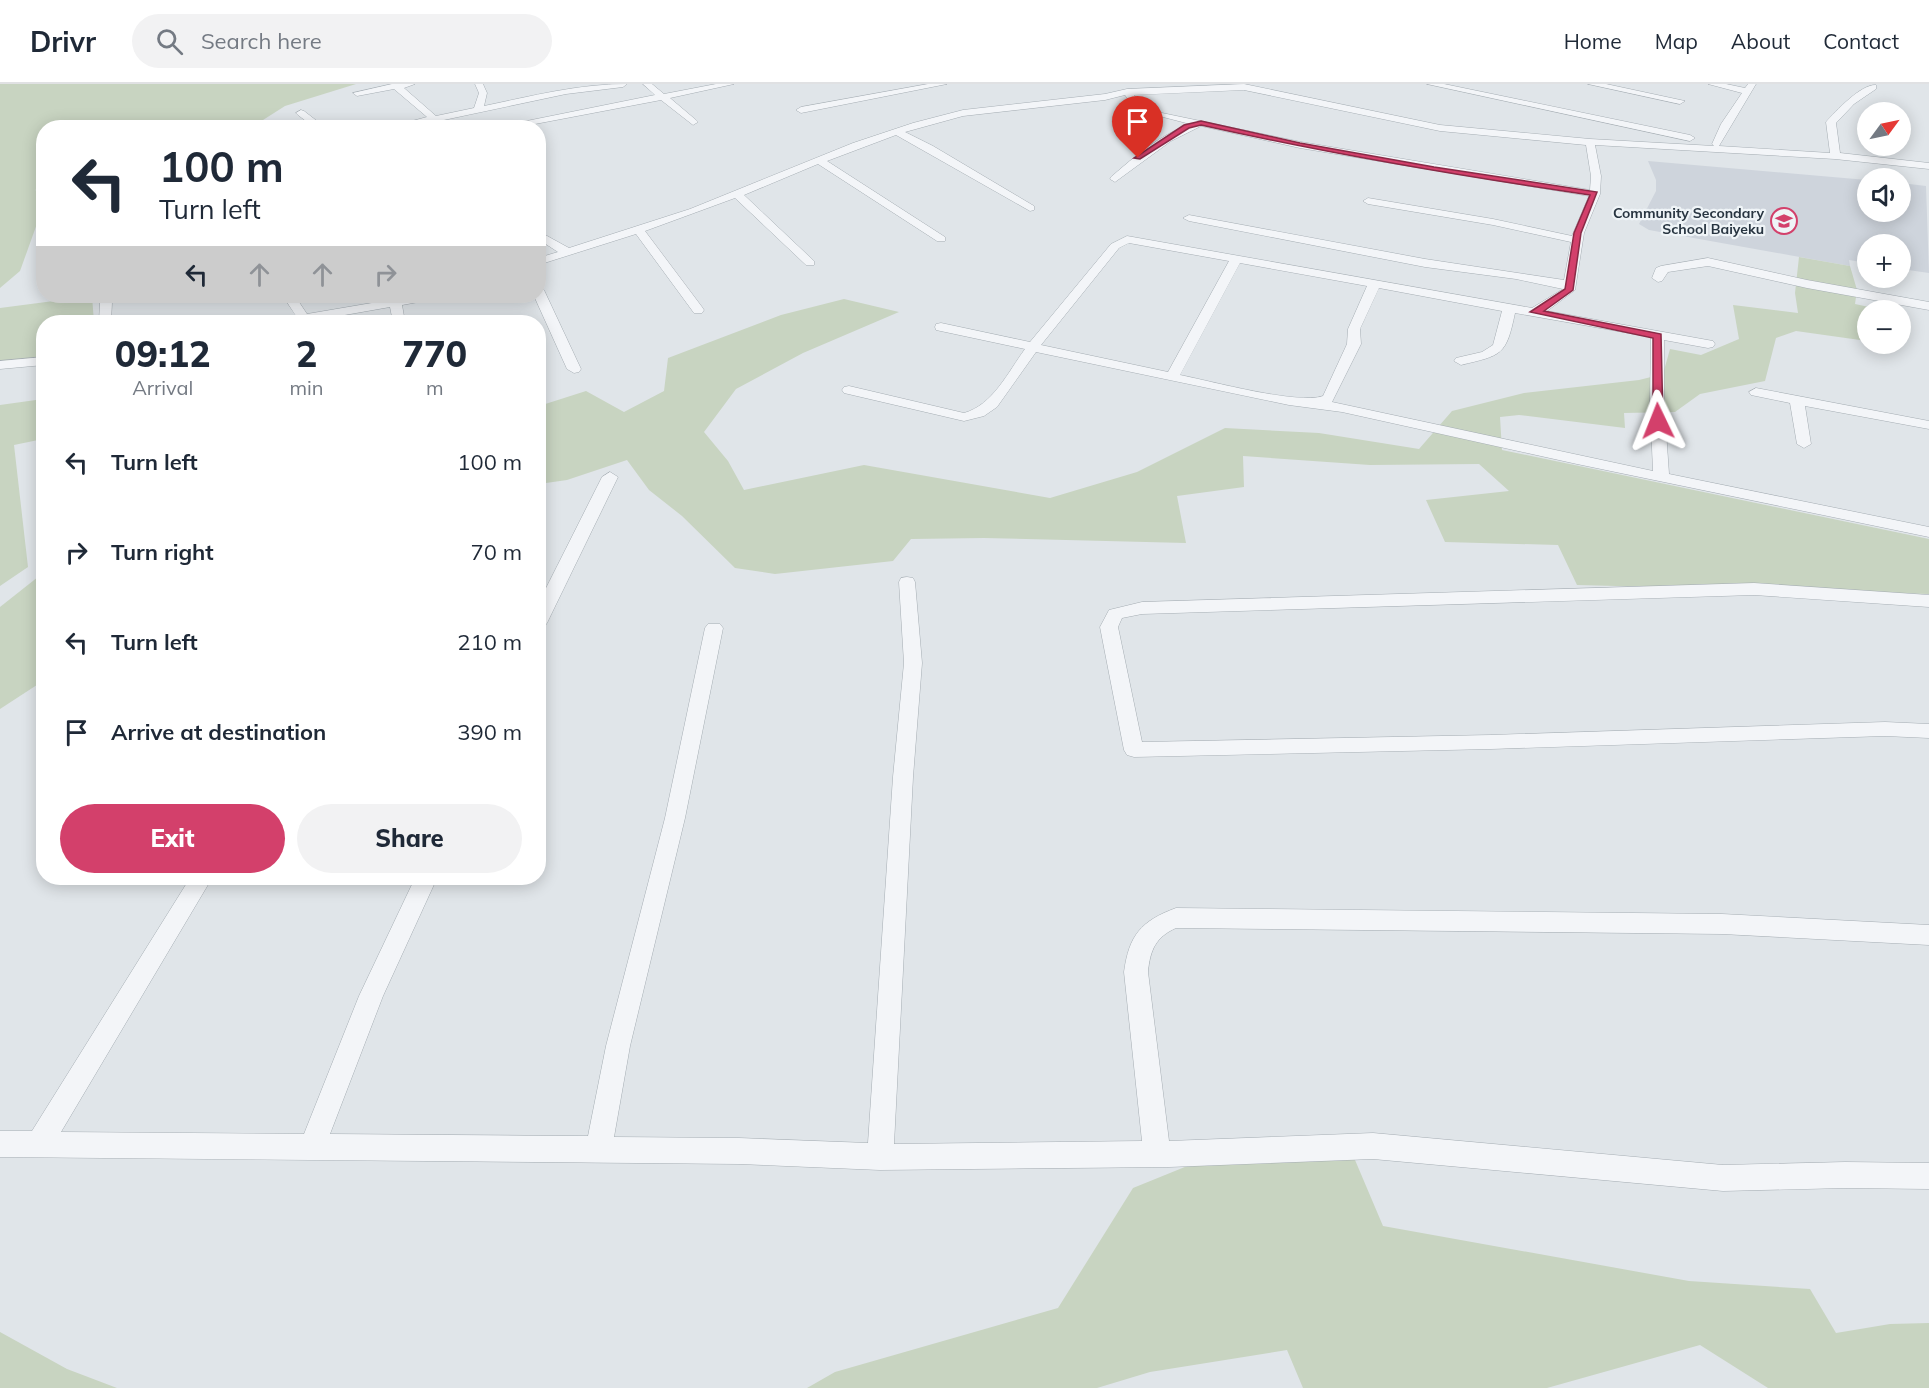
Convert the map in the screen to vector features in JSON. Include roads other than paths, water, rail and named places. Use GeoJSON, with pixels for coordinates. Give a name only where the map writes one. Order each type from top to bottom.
{"type":"FeatureCollection","features":[{"type":"Feature","properties":{"kind":"street"},"geometry":{"type":"LineString","coordinates":[[357,93],[411,84]]}},
{"type":"Feature","properties":{"kind":"street"},"geometry":{"type":"LineString","coordinates":[[479,84],[483,93],[477,106],[484,109]]}},
{"type":"Feature","properties":{"kind":"street"},"geometry":{"type":"LineString","coordinates":[[429,120],[566,91],[623,84]]}},
{"type":"Feature","properties":{"kind":"street"},"geometry":{"type":"LineString","coordinates":[[647,84],[693,122]]}},
{"type":"Feature","properties":{"kind":"street"},"geometry":{"type":"LineString","coordinates":[[537,120],[730,84]]}},
{"type":"Feature","properties":{"kind":"street"},"geometry":{"type":"LineString","coordinates":[[801,110],[943,84]]}},
{"type":"Feature","properties":{"kind":"street"},"geometry":{"type":"LineString","coordinates":[[1176,84],[1188,89]]}},
{"type":"Feature","properties":{"kind":"street"},"geometry":{"type":"LineString","coordinates":[[1431,84],[1450,86],[1731,148],[1929,166]]}},
{"type":"Feature","properties":{"kind":"street"},"geometry":{"type":"LineString","coordinates":[[1592,84],[1680,101]]}},
{"type":"Feature","properties":{"kind":"street"},"geometry":{"type":"LineString","coordinates":[[1712,84],[1750,88],[1726,124],[1717,144]]}},
{"type":"Feature","properties":{"kind":"street"},"geometry":{"type":"LineString","coordinates":[[396,86],[422,106],[434,119]]}},
{"type":"Feature","properties":{"kind":"street"},"geometry":{"type":"LineString","coordinates":[[546,259],[737,194],[896,131],[963,113],[1105,97],[1127,92],[1244,87],[1440,128],[1590,142],[1702,143],[1731,148]]}},
{"type":"Feature","properties":{"kind":"street"},"geometry":{"type":"LineString","coordinates":[[1835,156],[1831,122],[1851,102],[1873,87]]}},
{"type":"Feature","properties":{"kind":"street"},"geometry":{"type":"LineString","coordinates":[[1306,90],[1317,95],[1319,103]]}},
{"type":"Feature","properties":{"kind":"street"},"geometry":{"type":"LineString","coordinates":[[1085,91],[1105,97]]}},
{"type":"Feature","properties":{"kind":"street"},"geometry":{"type":"LineString","coordinates":[[1127,92],[1139,108],[1184,123],[1201,123],[1300,145],[1434,170],[1594,194]]}},
{"type":"Feature","properties":{"kind":"street"},"geometry":{"type":"LineString","coordinates":[[1144,93],[1153,113]]}},
{"type":"Feature","properties":{"kind":"street"},"geometry":{"type":"LineString","coordinates":[[301,113],[311,120]]}},
{"type":"Feature","properties":{"kind":"street"},"geometry":{"type":"LineString","coordinates":[[1116,179],[1138,158],[1184,123]]}},
{"type":"Feature","properties":{"kind":"street"},"geometry":{"type":"LineString","coordinates":[[896,131],[930,148],[1030,208]]}},
{"type":"Feature","properties":{"kind":"street"},"geometry":{"type":"LineString","coordinates":[[1535,312],[1566,294],[1570,285],[1576,240],[1594,194],[1596,176],[1590,142]]}},
{"type":"Feature","properties":{"kind":"street"},"geometry":{"type":"LineString","coordinates":[[819,160],[941,239]]}},
{"type":"Feature","properties":{"kind":"street"},"geometry":{"type":"LineString","coordinates":[[737,194],[810,263]]}},
{"type":"Feature","properties":{"kind":"street"},"geometry":{"type":"LineString","coordinates":[[1368,201],[1493,222],[1576,240]]}},
{"type":"Feature","properties":{"kind":"street"},"geometry":{"type":"LineString","coordinates":[[1189,218],[1425,263],[1570,285]]}},
{"type":"Feature","properties":{"kind":"street"},"geometry":{"type":"LineString","coordinates":[[638,229],[698,310]]}},
{"type":"Feature","properties":{"kind":"street"},"geometry":{"type":"LineString","coordinates":[[546,239],[567,252]]}},
{"type":"Feature","properties":{"kind":"street"},"geometry":{"type":"LineString","coordinates":[[849,390],[964,417],[971,416],[993,404],[1036,351],[1046,329],[1120,241],[1134,240],[1708,344]]}},
{"type":"Feature","properties":{"kind":"street"},"geometry":{"type":"LineString","coordinates":[[1172,377],[1237,258]]}},
{"type":"Feature","properties":{"kind":"street"},"geometry":{"type":"LineString","coordinates":[[1658,279],[1660,271],[1665,269],[1708,262],[1807,284],[1929,306]]}},
{"type":"Feature","properties":{"kind":"street"},"geometry":{"type":"LineString","coordinates":[[1331,403],[1354,344],[1354,329],[1374,285]]}},
{"type":"Feature","properties":{"kind":"street"},"geometry":{"type":"LineString","coordinates":[[327,315],[395,303],[398,315]]}},
{"type":"Feature","properties":{"kind":"street"},"geometry":{"type":"LineString","coordinates":[[544,303],[574,369]]}},
{"type":"Feature","properties":{"kind":"street"},"geometry":{"type":"LineString","coordinates":[[1461,361],[1498,349],[1502,342],[1509,309]]}},
{"type":"Feature","properties":{"kind":"street"},"geometry":{"type":"LineString","coordinates":[[940,327],[1036,351],[1314,404],[1331,403],[1661,477],[1929,532]]}},
{"type":"Feature","properties":{"kind":"street"},"geometry":{"type":"LineString","coordinates":[[1658,336],[1657,402],[1661,477]]}},
{"type":"Feature","properties":{"kind":"street"},"geometry":{"type":"LineString","coordinates":[[0,366],[36,362]]}},
{"type":"Feature","properties":{"kind":"street"},"geometry":{"type":"LineString","coordinates":[[1756,392],[1929,425]]}},
{"type":"Feature","properties":{"kind":"street"},"geometry":{"type":"LineString","coordinates":[[1797,400],[1804,444]]}},
{"type":"Feature","properties":{"kind":"street"},"geometry":{"type":"LineString","coordinates":[[546,607],[610,477]]}},
{"type":"Feature","properties":{"kind":"street"},"geometry":{"type":"LineString","coordinates":[[880,1157],[903,777],[913,663],[907,582]]}},
{"type":"Feature","properties":{"kind":"street"},"geometry":{"type":"LineString","coordinates":[[1929,601],[1754,589],[1153,608],[1120,611],[1112,618],[1109,627],[1134,750],[1503,742],[1885,729],[1929,731]]}},
{"type":"Feature","properties":{"kind":"street"},"geometry":{"type":"LineString","coordinates":[[598,1150],[618,1046],[675,818],[714,628]]}},
{"type":"Feature","properties":{"kind":"street"},"geometry":{"type":"LineString","coordinates":[[39,1144],[197,885]]}},
{"type":"Feature","properties":{"kind":"street"},"geometry":{"type":"LineString","coordinates":[[312,1147],[371,996],[423,885]]}},
{"type":"Feature","properties":{"kind":"street"},"geometry":{"type":"LineString","coordinates":[[1157,1154],[1136,972],[1138,950],[1148,934],[1162,922],[1176,918],[1722,924],[1929,935]]}},
{"type":"Feature","properties":{"kind":"street"},"geometry":{"type":"LineString","coordinates":[[0,1144],[739,1151],[880,1157],[1157,1154],[1373,1146],[1723,1178],[1929,1176]]}},
{"type":"Feature","properties":{"kind":"place","name":"Community Secondary School Baiyeku"},"geometry":{"type":"Point","coordinates":[1784,221]}}]}
